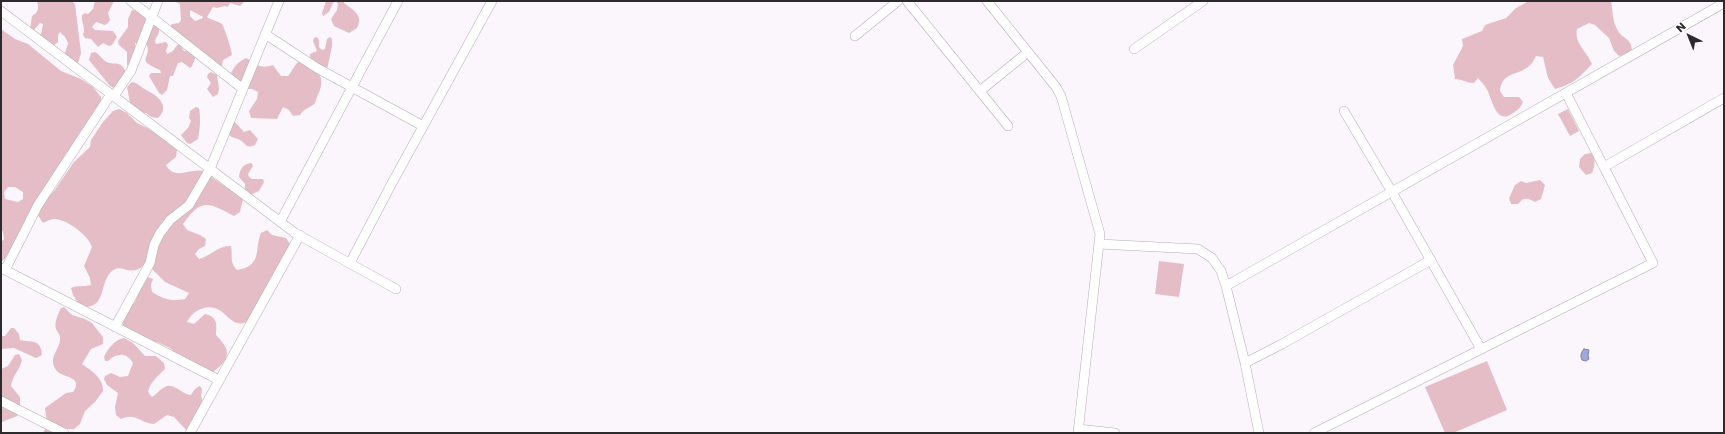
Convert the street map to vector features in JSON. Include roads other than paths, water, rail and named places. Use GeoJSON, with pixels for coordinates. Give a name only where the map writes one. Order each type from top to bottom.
{"type":"FeatureCollection","features":[{"type":"Feature","properties":{"kind":"street"},"geometry":{"type":"LineString","coordinates":[[131,1],[243,89]]}},
{"type":"Feature","properties":{"kind":"street"},"geometry":{"type":"LineString","coordinates":[[158,1],[131,71],[112,95],[38,205],[3,271],[115,326],[219,380]]}},
{"type":"Feature","properties":{"kind":"street"},"geometry":{"type":"LineString","coordinates":[[115,326],[150,263],[154,245],[160,233],[170,220],[189,205],[210,169],[279,1]]}},
{"type":"Feature","properties":{"kind":"street"},"geometry":{"type":"LineString","coordinates":[[280,222],[398,1]]}},
{"type":"Feature","properties":{"kind":"street"},"geometry":{"type":"LineString","coordinates":[[350,263],[492,1]]}},
{"type":"Feature","properties":{"kind":"street"},"geometry":{"type":"LineString","coordinates":[[855,36],[898,1]]}},
{"type":"Feature","properties":{"kind":"street"},"geometry":{"type":"LineString","coordinates":[[906,1],[1008,126]]}},
{"type":"Feature","properties":{"kind":"street"},"geometry":{"type":"LineString","coordinates":[[987,1],[1061,96],[1100,234],[1078,431],[1115,433]]}},
{"type":"Feature","properties":{"kind":"street"},"geometry":{"type":"LineString","coordinates":[[1134,49],[1203,1]]}},
{"type":"Feature","properties":{"kind":"street"},"geometry":{"type":"LineString","coordinates":[[1226,286],[1724,3]]}},
{"type":"Feature","properties":{"kind":"street"},"geometry":{"type":"LineString","coordinates":[[1,11],[280,222],[300,235],[396,289]]}},
{"type":"Feature","properties":{"kind":"street"},"geometry":{"type":"LineString","coordinates":[[265,34],[352,88],[423,126]]}},
{"type":"Feature","properties":{"kind":"street"},"geometry":{"type":"LineString","coordinates":[[980,92],[1028,52]]}},
{"type":"Feature","properties":{"kind":"street"},"geometry":{"type":"LineString","coordinates":[[1314,433],[1653,263],[1566,93]]}},
{"type":"Feature","properties":{"kind":"street"},"geometry":{"type":"LineString","coordinates":[[1604,167],[1724,98]]}},
{"type":"Feature","properties":{"kind":"street"},"geometry":{"type":"LineString","coordinates":[[1344,111],[1431,260],[1481,350]]}},
{"type":"Feature","properties":{"kind":"street"},"geometry":{"type":"LineString","coordinates":[[190,433],[300,235]]}},
{"type":"Feature","properties":{"kind":"street"},"geometry":{"type":"LineString","coordinates":[[1099,244],[1198,249],[1205,252],[1216,263],[1221,271],[1226,286],[1245,363],[1259,433]]}},
{"type":"Feature","properties":{"kind":"street"},"geometry":{"type":"LineString","coordinates":[[1245,363],[1282,344],[1431,260]]}},
{"type":"Feature","properties":{"kind":"street"},"geometry":{"type":"LineString","coordinates":[[1,401],[64,433]]}},
{"type":"Feature","properties":{"kind":"water"},"geometry":{"type":"Polygon","coordinates":[[[1584,349],[1589,350],[1589,359],[1586,361],[1582,360],[1581,357],[1584,349]]]}}]}
